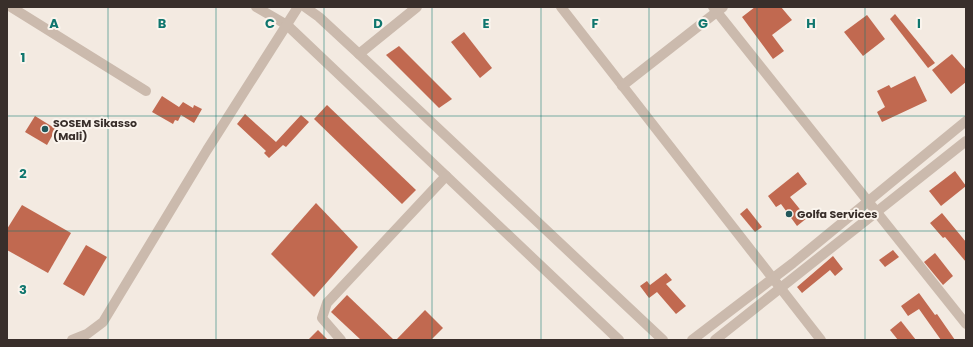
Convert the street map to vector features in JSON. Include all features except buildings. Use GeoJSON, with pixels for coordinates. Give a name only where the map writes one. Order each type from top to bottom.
{"type":"FeatureCollection","features":[{"type":"Feature","properties":{"kind":"street"},"geometry":{"type":"LineString","coordinates":[[11,7],[146,91]]}},
{"type":"Feature","properties":{"kind":"street"},"geometry":{"type":"LineString","coordinates":[[256,7],[287,25],[619,340]]}},
{"type":"Feature","properties":{"kind":"street"},"geometry":{"type":"LineString","coordinates":[[72,340],[87,334],[102,322],[207,150],[298,7]]}},
{"type":"Feature","properties":{"kind":"street"},"geometry":{"type":"LineString","coordinates":[[305,7],[319,17],[359,54],[663,340]]}},
{"type":"Feature","properties":{"kind":"street"},"geometry":{"type":"LineString","coordinates":[[359,54],[417,7]]}},
{"type":"Feature","properties":{"kind":"street"},"geometry":{"type":"LineString","coordinates":[[561,7],[821,340]]}},
{"type":"Feature","properties":{"kind":"street"},"geometry":{"type":"LineString","coordinates":[[622,86],[717,9],[966,324]]}},
{"type":"Feature","properties":{"kind":"street"},"geometry":{"type":"LineString","coordinates":[[692,340],[772,279],[962,124],[966,135]]}},
{"type":"Feature","properties":{"kind":"street"},"geometry":{"type":"LineString","coordinates":[[716,340],[966,141]]}},
{"type":"Feature","properties":{"kind":"street"},"geometry":{"type":"LineString","coordinates":[[341,340],[322,318],[327,303],[446,176]]}},
{"type":"Feature","properties":{"kind":"place","name":"SOSEM Sikasso (Mali)"},"geometry":{"type":"Point","coordinates":[45,129]}},
{"type":"Feature","properties":{"kind":"place","name":"Golfa Services"},"geometry":{"type":"Point","coordinates":[789,214]}}]}
